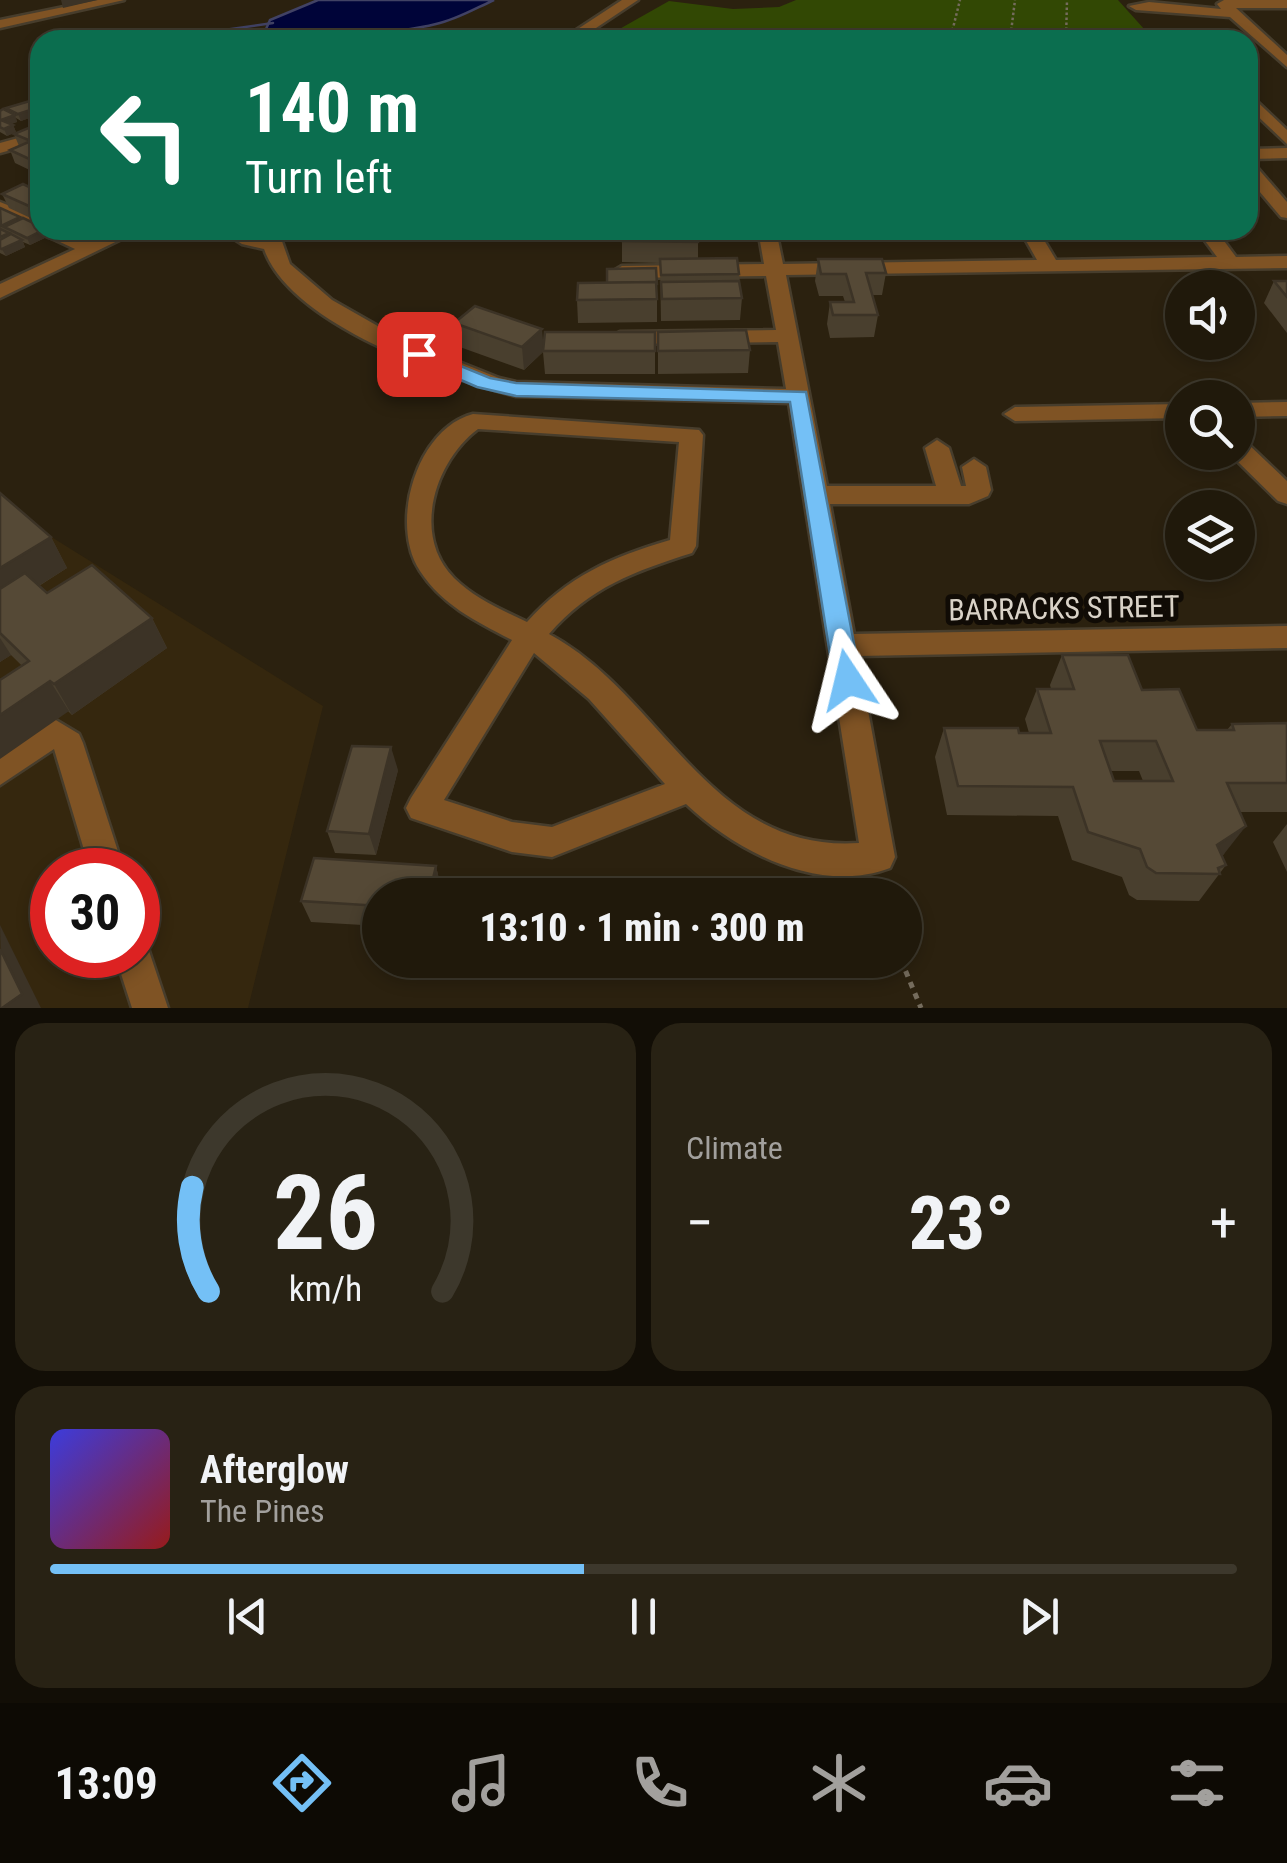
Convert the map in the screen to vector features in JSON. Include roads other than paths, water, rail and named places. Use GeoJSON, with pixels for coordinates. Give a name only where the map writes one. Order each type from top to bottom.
{"type":"FeatureCollection","features":[{"type":"Feature","properties":{"kind":"street"},"geometry":{"type":"LineString","coordinates":[[0,24],[117,0]]}},
{"type":"Feature","properties":{"kind":"street"},"geometry":{"type":"LineString","coordinates":[[584,30],[631,0]]}},
{"type":"Feature","properties":{"kind":"street"},"geometry":{"type":"LineString","coordinates":[[1136,6],[1180,6],[1202,12],[1226,6],[1287,4]]}},
{"type":"Feature","properties":{"kind":"street"},"geometry":{"type":"LineString","coordinates":[[1226,6],[1252,30]]}},
{"type":"Feature","properties":{"kind":"street"},"geometry":{"type":"LineString","coordinates":[[1258,35],[1287,62]]}},
{"type":"Feature","properties":{"kind":"street"},"geometry":{"type":"LineString","coordinates":[[1258,109],[1287,139]]}},
{"type":"Feature","properties":{"kind":"street"},"geometry":{"type":"LineString","coordinates":[[0,148],[30,140]]}},
{"type":"Feature","properties":{"kind":"street"},"geometry":{"type":"LineString","coordinates":[[1258,154],[1287,153]]}},
{"type":"Feature","properties":{"kind":"street"},"geometry":{"type":"LineString","coordinates":[[1258,180],[1287,213]]}},
{"type":"Feature","properties":{"kind":"street"},"geometry":{"type":"LineString","coordinates":[[0,207],[30,221]]}},
{"type":"Feature","properties":{"kind":"street"},"geometry":{"type":"LineString","coordinates":[[71,240],[88,248]]}},
{"type":"Feature","properties":{"kind":"street"},"geometry":{"type":"LineString","coordinates":[[0,292],[107,240]]}},
{"type":"Feature","properties":{"kind":"street"},"geometry":{"type":"LineString","coordinates":[[272,240],[282,266],[299,284],[382,338],[484,383],[516,390],[799,396]]}},
{"type":"Feature","properties":{"kind":"street"},"geometry":{"type":"LineString","coordinates":[[690,788],[552,842],[512,837],[422,808],[528,638],[556,608],[608,570],[683,546],[691,435],[473,421],[447,440],[433,458],[418,520],[420,547],[430,568],[457,596],[528,638],[562,656],[604,692],[702,801],[766,844],[812,858],[878,857],[769,240]]}},
{"type":"Feature","properties":{"kind":"street"},"geometry":{"type":"LineString","coordinates":[[1035,240],[1049,265]]}},
{"type":"Feature","properties":{"kind":"street"},"geometry":{"type":"LineString","coordinates":[[1214,240],[1230,262]]}},
{"type":"Feature","properties":{"kind":"street"},"geometry":{"type":"LineString","coordinates":[[615,272],[1287,262]]}},
{"type":"Feature","properties":{"kind":"street"},"geometry":{"type":"LineString","coordinates":[[605,338],[788,336]]}},
{"type":"Feature","properties":{"kind":"street"},"geometry":{"type":"LineString","coordinates":[[1255,410],[1287,409]]}},
{"type":"Feature","properties":{"kind":"street"},"geometry":{"type":"LineString","coordinates":[[1015,414],[1165,411]]}},
{"type":"Feature","properties":{"kind":"street"},"geometry":{"type":"LineString","coordinates":[[937,448],[951,495]]}},
{"type":"Feature","properties":{"kind":"street"},"geometry":{"type":"LineString","coordinates":[[1255,464],[1287,495]]}},
{"type":"Feature","properties":{"kind":"street"},"geometry":{"type":"LineString","coordinates":[[816,496],[951,495],[979,490],[974,467]]}},
{"type":"Feature","properties":{"kind":"street","name":"BARRACKS STREET"},"geometry":{"type":"LineString","coordinates":[[842,645],[1287,637]]}},
{"type":"Feature","properties":{"kind":"street"},"geometry":{"type":"LineString","coordinates":[[0,771],[54,732],[68,742],[100,848]]}},
{"type":"Feature","properties":{"kind":"street"},"geometry":{"type":"LineString","coordinates":[[141,978],[150,1008]]}},
{"type":"Feature","properties":{"kind":"waterway"},"geometry":{"type":"LineString","coordinates":[[224,30],[273,23]]}}]}
